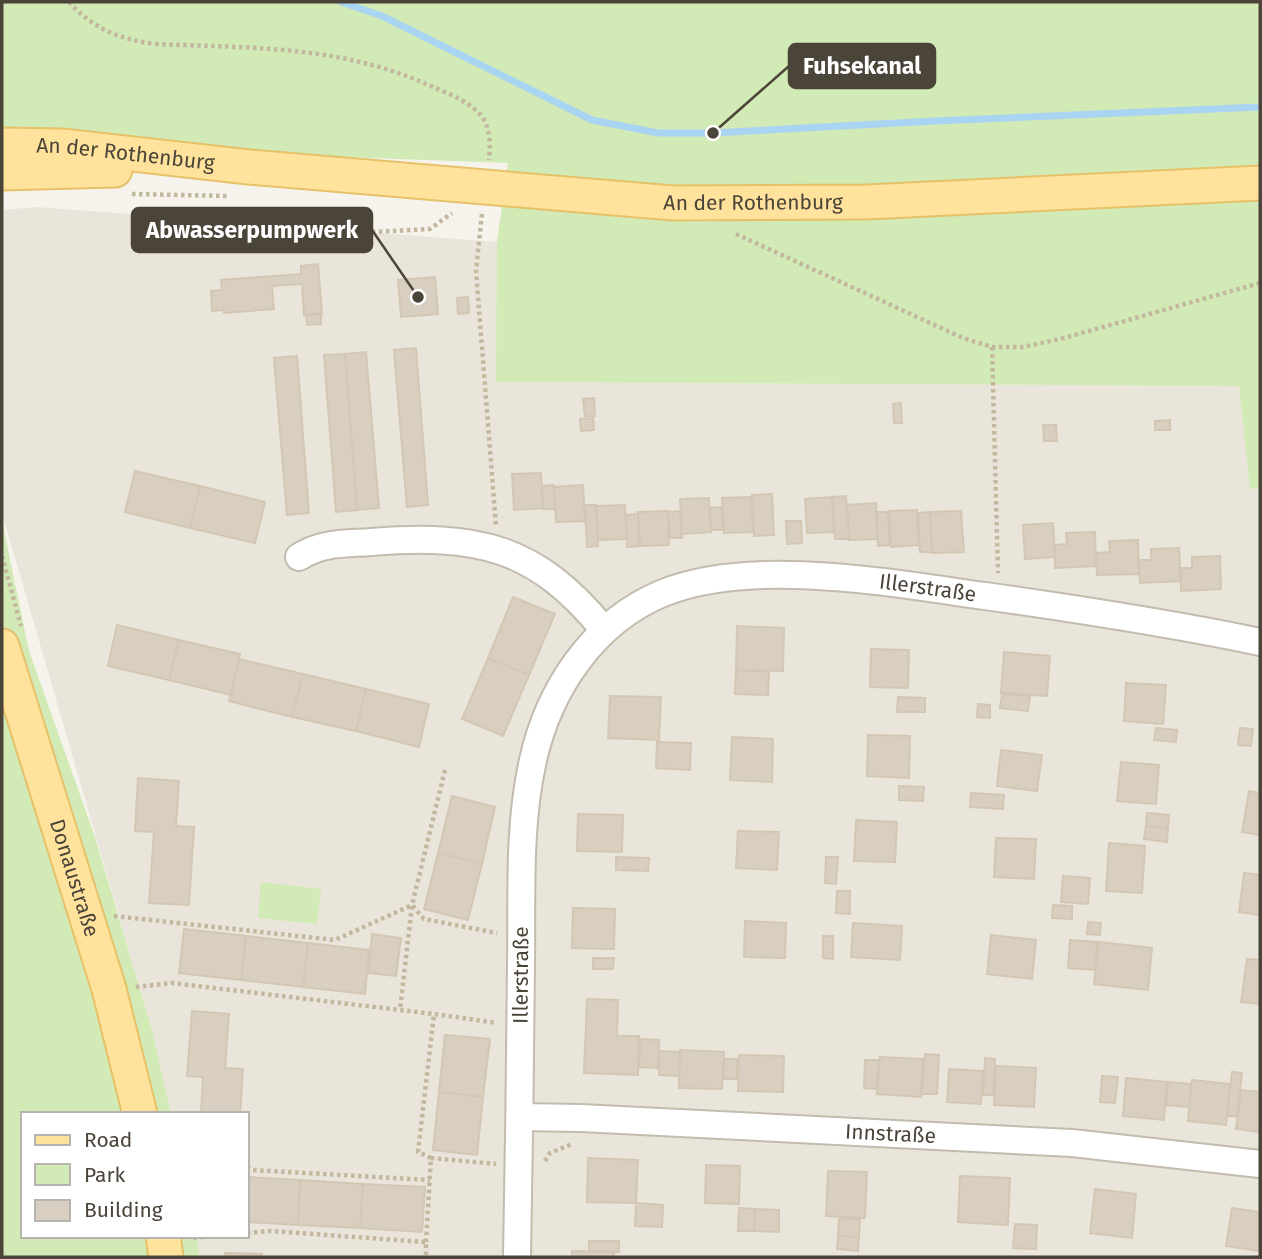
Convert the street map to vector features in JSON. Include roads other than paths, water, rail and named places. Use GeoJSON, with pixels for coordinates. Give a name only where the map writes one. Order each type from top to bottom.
{"type":"FeatureCollection","features":[{"type":"Feature","properties":{"kind":"main road","name":"An der Rothenburg"},"geometry":{"type":"LineString","coordinates":[[2,145],[62,146],[244,181]]}},
{"type":"Feature","properties":{"kind":"main road","name":"An der Rothenburg"},"geometry":{"type":"LineString","coordinates":[[2,173],[244,181],[490,201],[673,203],[866,202],[1260,183]]}},
{"type":"Feature","properties":{"kind":"main road","name":"Donaustraße"},"geometry":{"type":"LineString","coordinates":[[2,646],[108,989],[139,1112]]}},
{"type":"Feature","properties":{"kind":"main road"},"geometry":{"type":"LineString","coordinates":[[166,1257],[177,1238]]}},
{"type":"Feature","properties":{"kind":"street"},"geometry":{"type":"LineString","coordinates":[[299,557],[314,547],[430,538],[476,542],[498,548],[526,561],[559,583],[582,603],[604,630]]}},
{"type":"Feature","properties":{"kind":"street","name":"Illerstraße"},"geometry":{"type":"LineString","coordinates":[[517,1257],[531,1165],[520,1117],[524,820],[534,758],[555,697],[583,653],[604,630],[630,610],[663,593],[700,583],[782,575],[848,579],[999,598],[1113,615],[1260,642]]}},
{"type":"Feature","properties":{"kind":"street","name":"Innstraße"},"geometry":{"type":"LineString","coordinates":[[520,1117],[1072,1143],[1260,1164]]}},
{"type":"Feature","properties":{"kind":"waterway"},"geometry":{"type":"LineString","coordinates":[[341,2],[382,16],[592,120],[658,133],[713,133],[1260,107]]}},
{"type":"Feature","properties":{"kind":"place","name":"Fuhsekanal"},"geometry":{"type":"Point","coordinates":[713,133]}},
{"type":"Feature","properties":{"kind":"place","name":"Abwasserpumpwerk"},"geometry":{"type":"Point","coordinates":[418,297]}}]}
